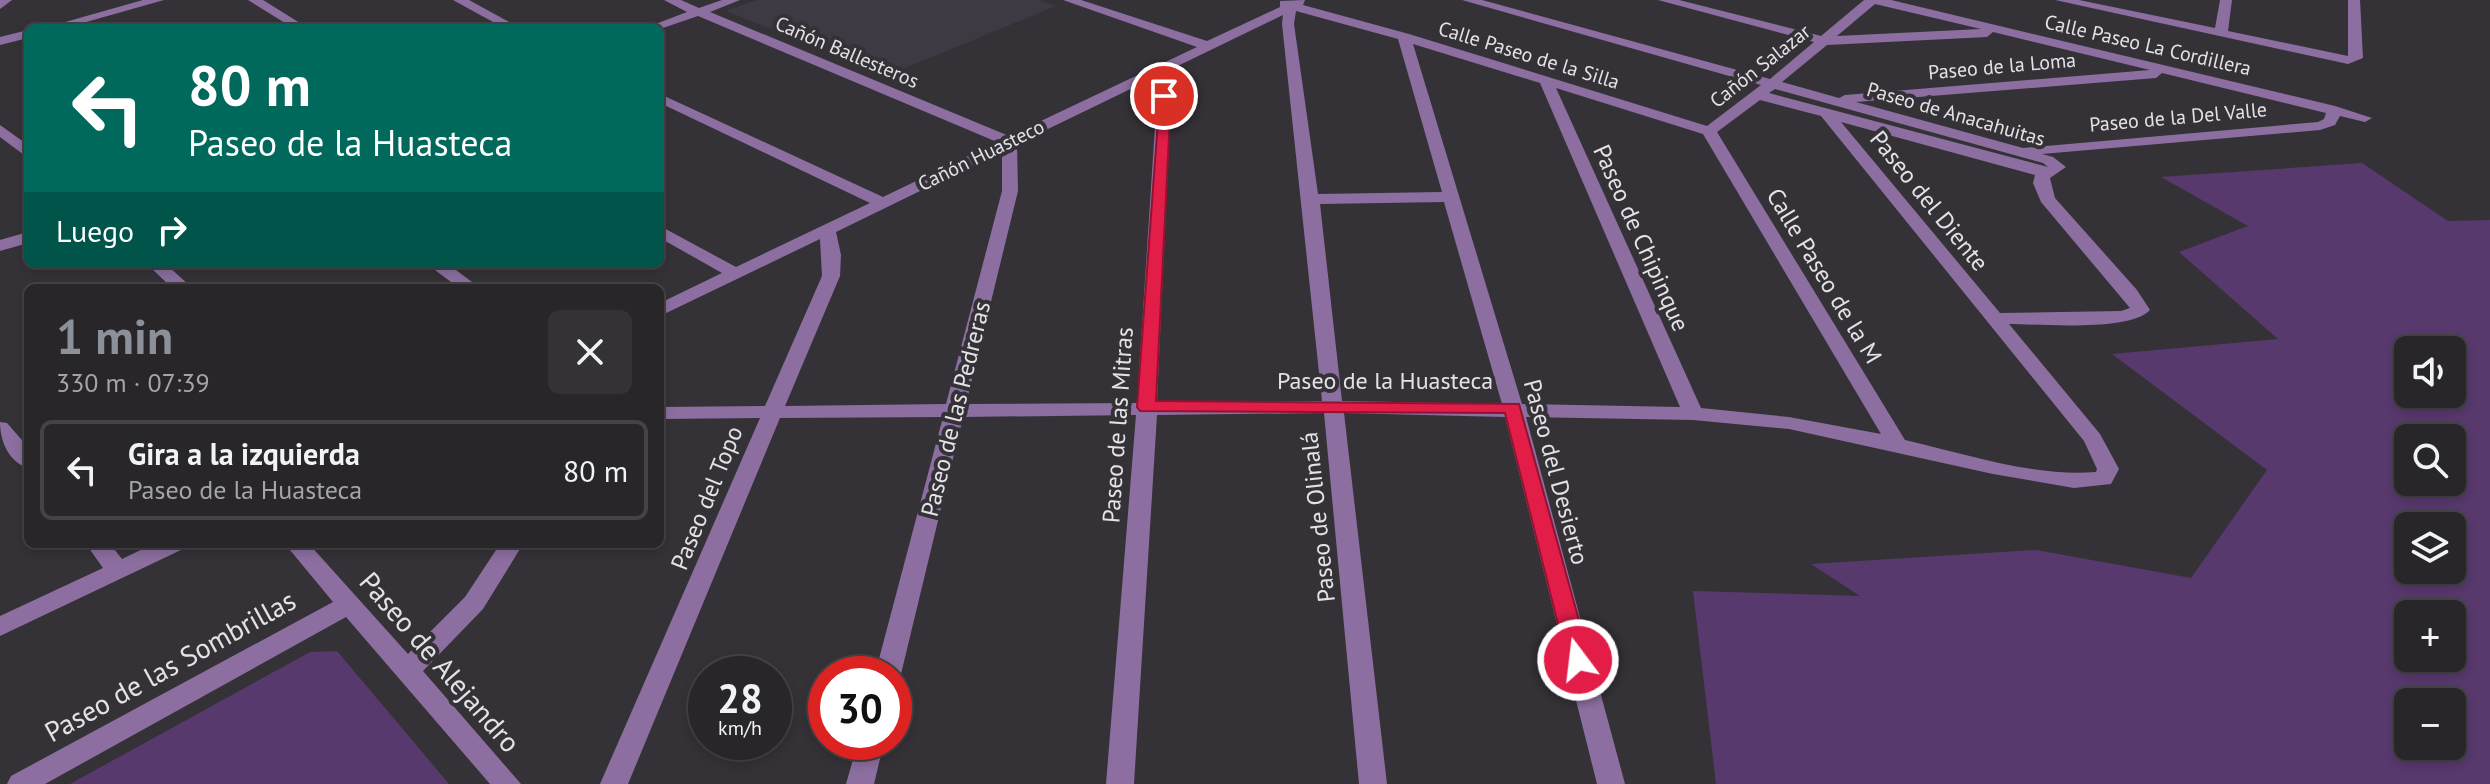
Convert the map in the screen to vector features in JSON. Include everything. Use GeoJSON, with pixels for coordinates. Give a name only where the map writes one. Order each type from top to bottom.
{"type":"FeatureCollection","features":[{"type":"Feature","properties":{"kind":"street"},"geometry":{"type":"LineString","coordinates":[[0,5],[6,0]]}},
{"type":"Feature","properties":{"kind":"street"},"geometry":{"type":"LineString","coordinates":[[65,24],[157,0]]}},
{"type":"Feature","properties":{"kind":"street"},"geometry":{"type":"LineString","coordinates":[[254,0],[295,24]]}},
{"type":"Feature","properties":{"kind":"street"},"geometry":{"type":"LineString","coordinates":[[459,0],[506,24]]}},
{"type":"Feature","properties":{"kind":"street","name":"Cañón Ballesteros"},"geometry":{"type":"LineString","coordinates":[[670,0],[1009,142]]}},
{"type":"Feature","properties":{"kind":"street"},"geometry":{"type":"LineString","coordinates":[[663,24],[734,0]]}},
{"type":"Feature","properties":{"kind":"street"},"geometry":{"type":"LineString","coordinates":[[1069,0],[1208,46]]}},
{"type":"Feature","properties":{"kind":"street","name":"Paseo de Anacahuitas"},"geometry":{"type":"LineString","coordinates":[[1468,0],[1772,84],[1829,107],[2043,172],[2056,170],[2057,165],[2016,151],[1829,107],[1759,95]]}},
{"type":"Feature","properties":{"kind":"street"},"geometry":{"type":"LineString","coordinates":[[1664,0],[1824,41],[1895,40],[2004,32]]}},
{"type":"Feature","properties":{"kind":"street","name":"Cañón Salazar"},"geometry":{"type":"LineString","coordinates":[[1709,131],[1759,95],[1874,0]]}},
{"type":"Feature","properties":{"kind":"street","name":"Calle Paseo La Cordillera"},"geometry":{"type":"LineString","coordinates":[[1874,0],[2365,118]]}},
{"type":"Feature","properties":{"kind":"street"},"geometry":{"type":"LineString","coordinates":[[2061,0],[2094,4],[2348,60],[2356,58],[2354,0]]}},
{"type":"Feature","properties":{"kind":"street"},"geometry":{"type":"LineString","coordinates":[[2221,34],[2226,0]]}},
{"type":"Feature","properties":{"kind":"street","name":"Cañón Huasteco"},"geometry":{"type":"LineString","coordinates":[[664,308],[1208,46],[1288,2]]}},
{"type":"Feature","properties":{"kind":"street","name":"Calle Paseo de la Silla"},"geometry":{"type":"LineString","coordinates":[[1288,2],[1709,131]]}},
{"type":"Feature","properties":{"kind":"street","name":"Paseo de Olinalá"},"geometry":{"type":"LineString","coordinates":[[1288,2],[1373,784]]}},
{"type":"Feature","properties":{"kind":"street"},"geometry":{"type":"LineString","coordinates":[[84,19],[91,24]]}},
{"type":"Feature","properties":{"kind":"street"},"geometry":{"type":"LineString","coordinates":[[0,41],[24,35]]}},
{"type":"Feature","properties":{"kind":"street","name":"Paseo del Desierto"},"geometry":{"type":"LineString","coordinates":[[1404,37],[1513,408],[1611,784]]}},
{"type":"Feature","properties":{"kind":"street","name":"Paseo de la Loma"},"geometry":{"type":"LineString","coordinates":[[1829,107],[2176,73]]}},
{"type":"Feature","properties":{"kind":"street","name":"Paseo de las Mitras"},"geometry":{"type":"LineString","coordinates":[[1120,784],[1147,407],[1164,96],[1149,74]]}},
{"type":"Feature","properties":{"kind":"street","name":"Paseo de Chipinque"},"geometry":{"type":"LineString","coordinates":[[1546,81],[1693,414]]}},
{"type":"Feature","properties":{"kind":"street"},"geometry":{"type":"LineString","coordinates":[[664,100],[883,203]]}},
{"type":"Feature","properties":{"kind":"street","name":"Paseo del Diente"},"geometry":{"type":"LineString","coordinates":[[1829,107],[1993,319],[2093,439],[2108,469],[2103,479]]}},
{"type":"Feature","properties":{"kind":"street","name":"Paseo de la Del Valle"},"geometry":{"type":"LineString","coordinates":[[2016,151],[2320,126],[2330,122],[2335,110]]}},
{"type":"Feature","properties":{"kind":"street"},"geometry":{"type":"LineString","coordinates":[[0,129],[24,150]]}},
{"type":"Feature","properties":{"kind":"street","name":"Calle Paseo de la M"},"geometry":{"type":"LineString","coordinates":[[1709,131],[1898,445]]}},
{"type":"Feature","properties":{"kind":"street","name":"Paseo de las Pedreras"},"geometry":{"type":"LineString","coordinates":[[893,656],[1010,191],[1009,142]]}},
{"type":"Feature","properties":{"kind":"street"},"geometry":{"type":"LineString","coordinates":[[1993,319],[2123,317],[2141,310],[2131,294],[2047,199],[2041,183],[2043,172]]}},
{"type":"Feature","properties":{"kind":"street"},"geometry":{"type":"LineString","coordinates":[[1311,199],[1449,197]]}},
{"type":"Feature","properties":{"kind":"street","name":"Paseo del Topo"},"geometry":{"type":"LineString","coordinates":[[614,784],[656,692],[770,413],[831,276],[832,255],[827,229]]}},
{"type":"Feature","properties":{"kind":"street"},"geometry":{"type":"LineString","coordinates":[[664,233],[735,273]]}},
{"type":"Feature","properties":{"kind":"street"},"geometry":{"type":"LineString","coordinates":[[0,246],[24,238]]}},
{"type":"Feature","properties":{"kind":"street"},"geometry":{"type":"LineString","coordinates":[[160,268],[178,284]]}},
{"type":"Feature","properties":{"kind":"street"},"geometry":{"type":"LineString","coordinates":[[442,268],[465,284]]}},
{"type":"Feature","properties":{"kind":"street","name":"Paseo de la Huasteca"},"geometry":{"type":"LineString","coordinates":[[664,413],[1332,407],[1513,408],[1693,414],[1789,423],[2074,481],[2103,479]]}},
{"type":"Feature","properties":{"kind":"street"},"geometry":{"type":"LineString","coordinates":[[0,428],[24,456]]}},
{"type":"Feature","properties":{"kind":"street"},"geometry":{"type":"LineString","coordinates":[[100,548],[118,570]]}},
{"type":"Feature","properties":{"kind":"street"},"geometry":{"type":"LineString","coordinates":[[0,627],[165,548]]}},
{"type":"Feature","properties":{"kind":"street","name":"Paseo de Alejandro"},"geometry":{"type":"LineString","coordinates":[[300,548],[507,784]]}},
{"type":"Feature","properties":{"kind":"street"},"geometry":{"type":"LineString","coordinates":[[409,669],[474,603],[509,548]]}},
{"type":"Feature","properties":{"kind":"street","name":"Paseo de las Sombrillas"},"geometry":{"type":"LineString","coordinates":[[21,784],[349,604]]}},
{"type":"Feature","properties":{"kind":"street"},"geometry":{"type":"LineString","coordinates":[[860,784],[866,760]]}},
{"type":"Feature","properties":{"kind":"shaded area"},"geometry":{"type":"Polygon","coordinates":[[[757,0],[1038,0],[1056,6],[888,75],[726,11],[757,0]]]}},
{"type":"Feature","properties":{"kind":"shaded area"},"geometry":{"type":"Polygon","coordinates":[[[2362,163],[2448,221],[2490,220],[2490,784],[1716,784],[1693,591],[1860,596],[1811,564],[2036,550],[2191,578],[2267,470],[2112,354],[2278,339],[2179,252],[2248,226],[2161,177],[2362,163]]]}},
{"type":"Feature","properties":{"kind":"shaded area"},"geometry":{"type":"Polygon","coordinates":[[[337,651],[449,784],[70,784],[310,652],[337,651]]]}},
{"type":"Feature","properties":{"kind":"route"},"geometry":{"type":"LineString","coordinates":[[1164,96],[1147,407],[1513,408],[1578,660]]}}]}
